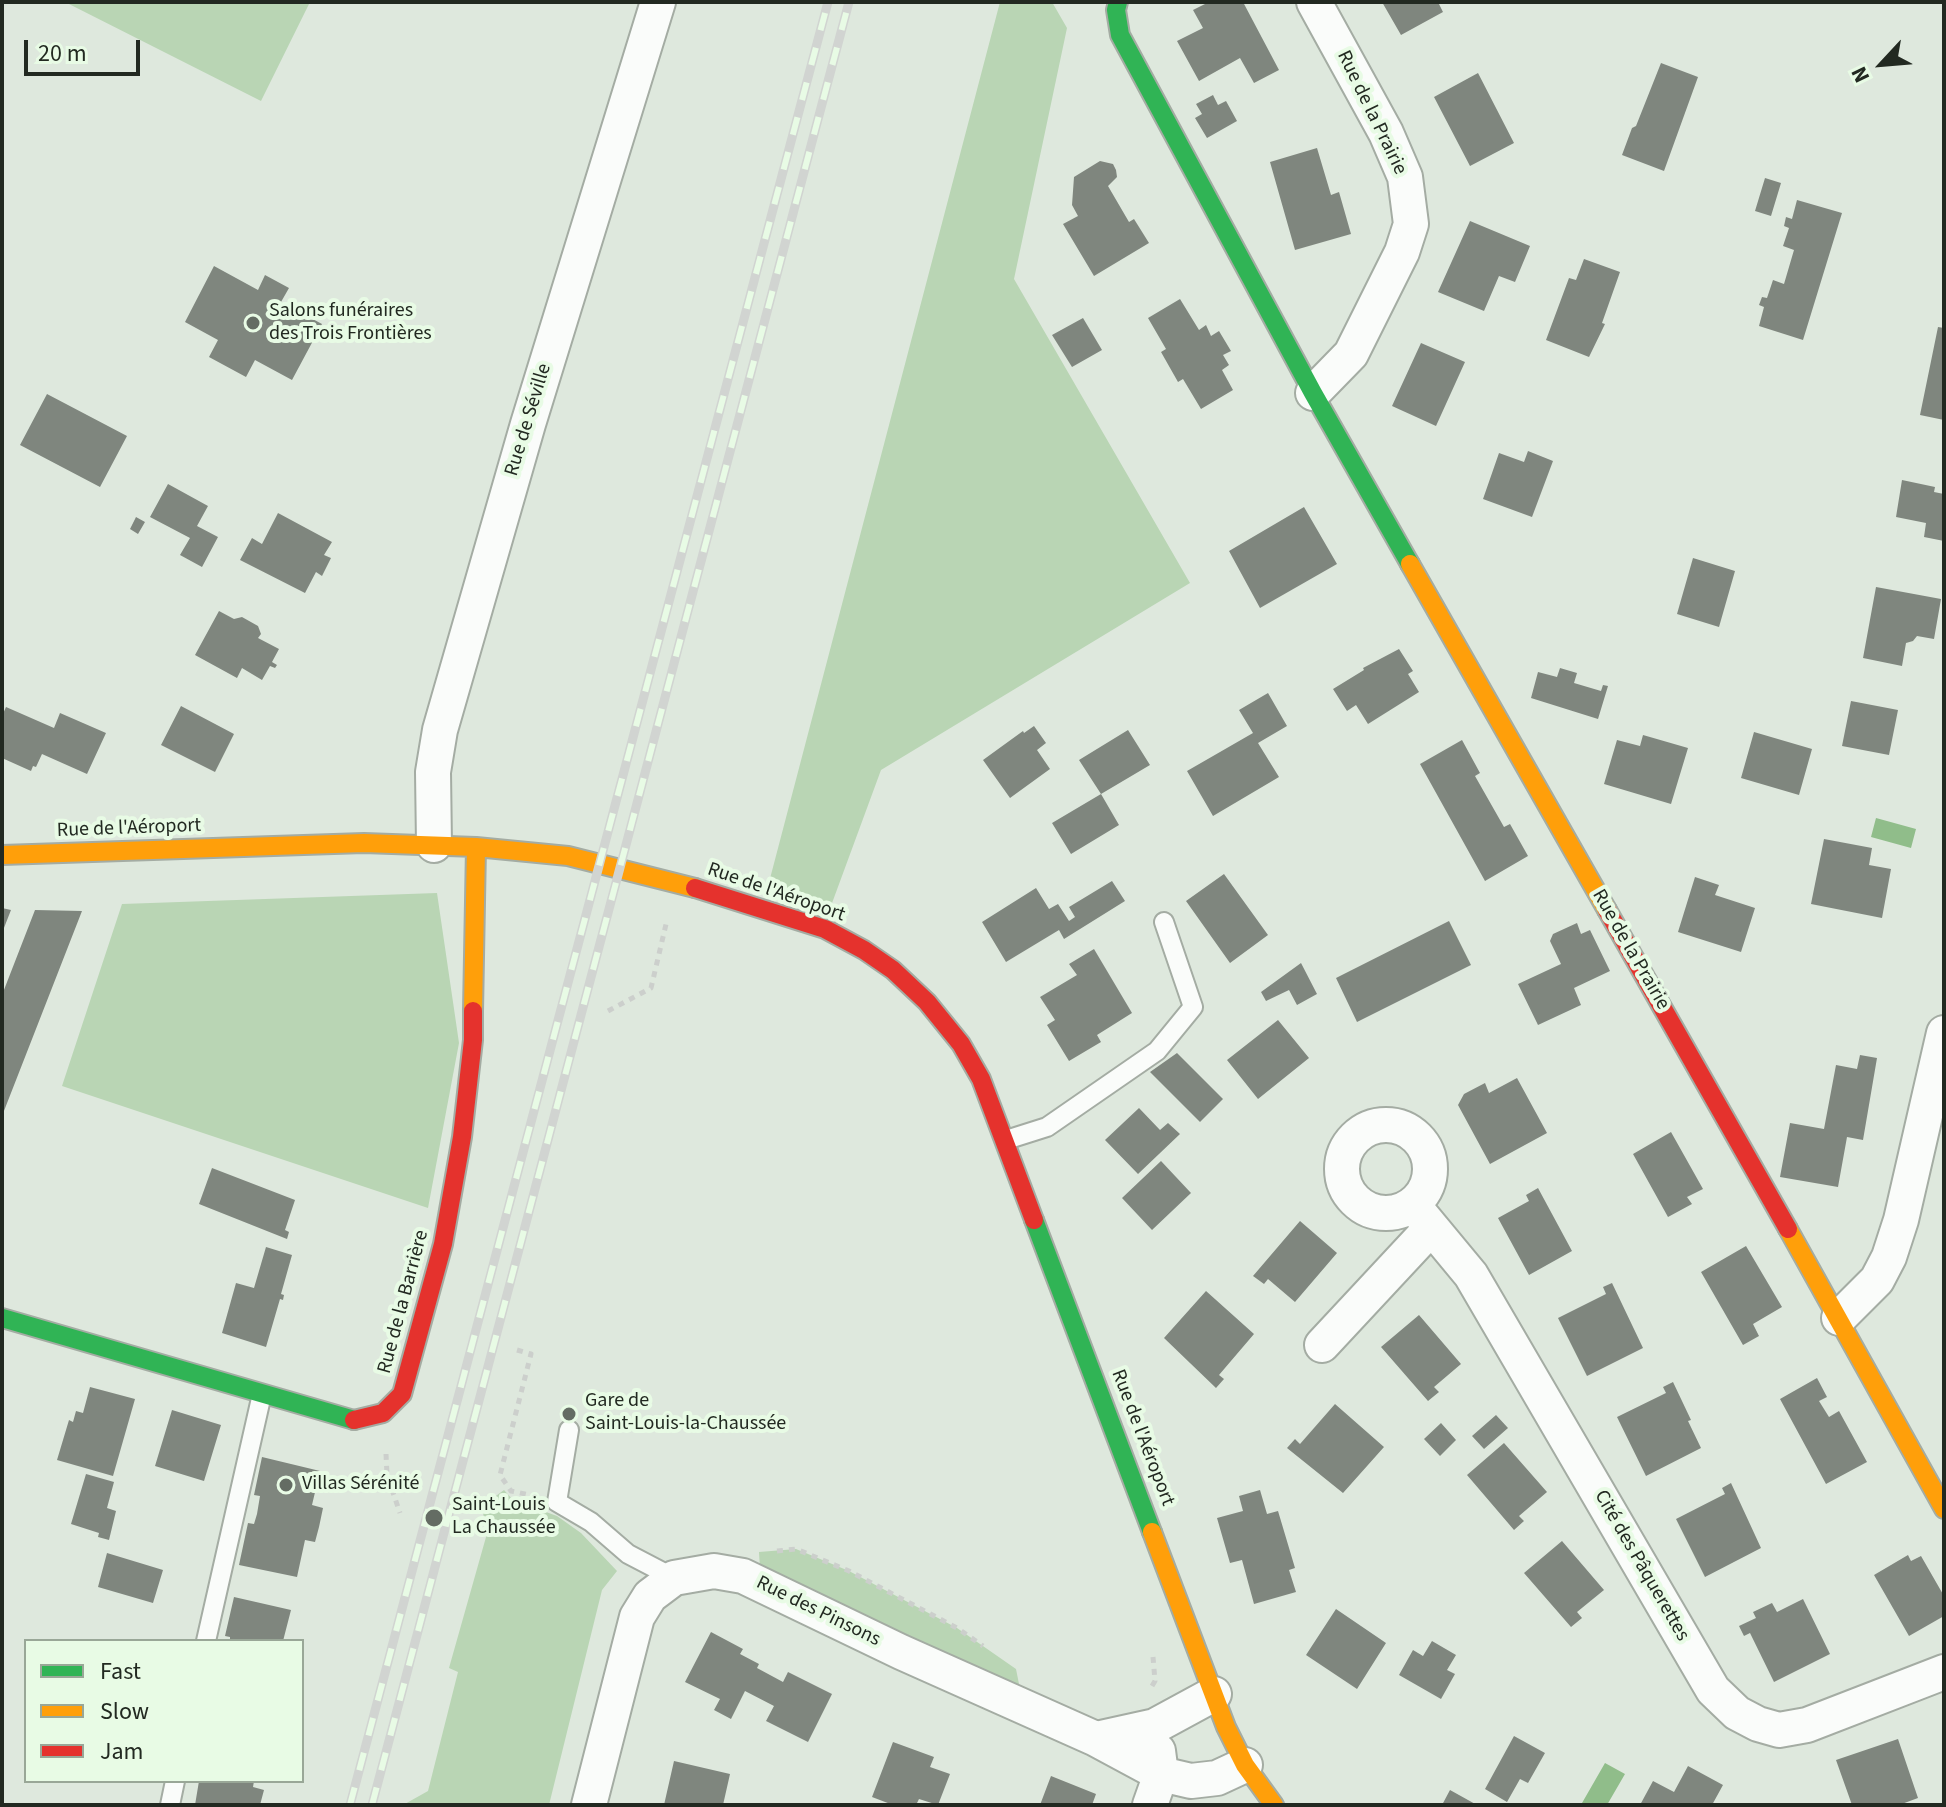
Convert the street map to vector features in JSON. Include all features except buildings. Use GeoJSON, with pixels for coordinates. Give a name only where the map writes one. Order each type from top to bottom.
{"type":"FeatureCollection","features":[{"type":"Feature","properties":{"kind":"street","name":"Rue de Séville"},"geometry":{"type":"LineString","coordinates":[[434,845],[433,772],[440,730],[528,424],[658,2]]}},
{"type":"Feature","properties":{"kind":"street","name":"Rue de la Prairie"},"geometry":{"type":"LineString","coordinates":[[1118,2],[1116,10],[1120,35],[1313,393],[1839,1318],[1944,1509]]}},
{"type":"Feature","properties":{"kind":"street","name":"Rue de la Prairie"},"geometry":{"type":"LineString","coordinates":[[1313,393],[1351,354],[1402,252],[1411,224],[1405,177],[1386,133],[1314,2]]}},
{"type":"Feature","properties":{"kind":"street","name":"Rue de l'Aéroport"},"geometry":{"type":"LineString","coordinates":[[2,855],[364,843],[476,847],[568,856],[675,882],[825,929],[893,970],[927,1002],[961,1044],[981,1079],[1226,1727],[1245,1765],[1274,1805]]}},
{"type":"Feature","properties":{"kind":"street","name":"Rue de la Barrière"},"geometry":{"type":"LineString","coordinates":[[2,1318],[354,1420],[383,1413],[402,1394],[443,1244],[462,1137],[473,1040],[476,847]]}},
{"type":"Feature","properties":{"kind":"street"},"geometry":{"type":"LineString","coordinates":[[1839,1318],[1877,1280],[1889,1257],[1901,1220],[1944,1033]]}},
{"type":"Feature","properties":{"kind":"street","name":"Cité des Pâquerettes"},"geometry":{"type":"LineString","coordinates":[[1322,1345],[1422,1217],[1471,1275],[1713,1690],[1737,1713],[1779,1730],[1807,1725],[1944,1672]]}},
{"type":"Feature","properties":{"kind":"street","name":"Rue des Pinsons"},"geometry":{"type":"LineString","coordinates":[[674,1578],[714,1571],[743,1576],[901,1652],[1096,1739],[1156,1790],[1217,1778],[1245,1765]]}},
{"type":"Feature","properties":{"kind":"street"},"geometry":{"type":"LineString","coordinates":[[589,1805],[637,1617],[650,1596],[674,1578]]}},
{"type":"Feature","properties":{"kind":"street"},"geometry":{"type":"LineString","coordinates":[[1096,1739],[1150,1711],[1214,1694]]}},
{"type":"Feature","properties":{"kind":"street"},"geometry":{"type":"LineString","coordinates":[[1150,1711],[1156,1790]]}},
{"type":"Feature","properties":{"kind":"lane"},"geometry":{"type":"LineString","coordinates":[[1006,1140],[1047,1127],[1157,1051],[1193,1007],[1164,922]]}},
{"type":"Feature","properties":{"kind":"lane"},"geometry":{"type":"LineString","coordinates":[[206,1639],[262,1392]]}},
{"type":"Feature","properties":{"kind":"lane"},"geometry":{"type":"LineString","coordinates":[[569,1430],[557,1502],[591,1522],[628,1554],[674,1578]]}},
{"type":"Feature","properties":{"kind":"lane"},"geometry":{"type":"LineString","coordinates":[[170,1805],[175,1783]]}},
{"type":"Feature","properties":{"kind":"path"},"geometry":{"type":"LineString","coordinates":[[608,1011],[651,988],[667,920]]}},
{"type":"Feature","properties":{"kind":"path"},"geometry":{"type":"LineString","coordinates":[[517,1350],[531,1354],[500,1475],[511,1491],[557,1502]]}},
{"type":"Feature","properties":{"kind":"path"},"geometry":{"type":"LineString","coordinates":[[387,1475],[400,1513]]}},
{"type":"Feature","properties":{"kind":"path"},"geometry":{"type":"LineString","coordinates":[[1150,1643],[1155,1681],[1150,1711]]}},
{"type":"Feature","properties":{"kind":"shaded area"},"geometry":{"type":"Polygon","coordinates":[[[65,2],[310,2],[261,101],[65,2]]]}},
{"type":"Feature","properties":{"kind":"shaded area"},"geometry":{"type":"Polygon","coordinates":[[[1000,2],[1052,2],[1067,28],[1014,279],[1190,583],[881,770],[828,914],[767,890],[1000,2]]]}},
{"type":"Feature","properties":{"kind":"shaded area"},"geometry":{"type":"Polygon","coordinates":[[[1876,818],[1916,829],[1911,848],[1871,837],[1876,818]]]}},
{"type":"Feature","properties":{"kind":"shaded area"},"geometry":{"type":"Polygon","coordinates":[[[437,893],[459,1043],[428,1208],[62,1086],[122,904],[437,893]]]}},
{"type":"Feature","properties":{"kind":"shaded area"},"geometry":{"type":"Polygon","coordinates":[[[504,1490],[513,1500],[557,1516],[581,1533],[617,1571],[602,1590],[549,1805],[403,1805],[428,1791],[458,1672],[449,1668],[488,1530],[481,1507],[504,1490]]]}},
{"type":"Feature","properties":{"kind":"shaded area"},"geometry":{"type":"Polygon","coordinates":[[[796,1549],[849,1571],[957,1628],[1016,1669],[1020,1689],[760,1569],[759,1552],[796,1549]]]}},
{"type":"Feature","properties":{"kind":"shaded area"},"geometry":{"type":"Polygon","coordinates":[[[1605,1763],[1625,1774],[1607,1805],[1582,1803],[1605,1763]]]}},
{"type":"Feature","properties":{"kind":"railway"},"geometry":{"type":"LineString","coordinates":[[350,1805],[828,2]]}},
{"type":"Feature","properties":{"kind":"railway"},"geometry":{"type":"LineString","coordinates":[[372,1805],[849,2]]}},
{"type":"Feature","properties":{"kind":"traffic: fast"},"geometry":{"type":"LineString","coordinates":[[1118,2],[1116,10],[1120,35],[1313,393],[1410,564]]}},
{"type":"Feature","properties":{"kind":"traffic: fast"},"geometry":{"type":"LineString","coordinates":[[1034,1220],[1152,1532]]}},
{"type":"Feature","properties":{"kind":"traffic: fast"},"geometry":{"type":"LineString","coordinates":[[2,1318],[354,1420]]}},
{"type":"Feature","properties":{"kind":"traffic: slow"},"geometry":{"type":"LineString","coordinates":[[1410,564],[1607,910]]}},
{"type":"Feature","properties":{"kind":"traffic: slow"},"geometry":{"type":"LineString","coordinates":[[2,855],[364,843],[476,847],[568,856],[695,888]]}},
{"type":"Feature","properties":{"kind":"traffic: slow"},"geometry":{"type":"LineString","coordinates":[[473,1011],[476,847]]}},
{"type":"Feature","properties":{"kind":"traffic: slow"},"geometry":{"type":"LineString","coordinates":[[1788,1229],[1944,1509]]}},
{"type":"Feature","properties":{"kind":"traffic: slow"},"geometry":{"type":"LineString","coordinates":[[1152,1532],[1226,1727],[1245,1765],[1274,1805]]}},
{"type":"Feature","properties":{"kind":"traffic: jam"},"geometry":{"type":"LineString","coordinates":[[695,888],[825,929],[893,970],[927,1002],[961,1044],[981,1079],[1034,1220]]}},
{"type":"Feature","properties":{"kind":"traffic: jam"},"geometry":{"type":"LineString","coordinates":[[1607,910],[1788,1229]]}},
{"type":"Feature","properties":{"kind":"traffic: jam"},"geometry":{"type":"LineString","coordinates":[[354,1420],[383,1413],[402,1394],[443,1244],[462,1137],[473,1040],[473,1011]]}},
{"type":"Feature","properties":{"kind":"place","name":"Salons funéraires des Trois Frontières"},"geometry":{"type":"Point","coordinates":[253,323]}},
{"type":"Feature","properties":{"kind":"place","name":"Gare de Saint-Louis-la-Chaussée"},"geometry":{"type":"Point","coordinates":[569,1414]}},
{"type":"Feature","properties":{"kind":"place","name":"Villas Sérénité"},"geometry":{"type":"Point","coordinates":[286,1485]}},
{"type":"Feature","properties":{"kind":"place","name":"Saint-Louis La Chaussée"},"geometry":{"type":"Point","coordinates":[434,1518]}}]}
